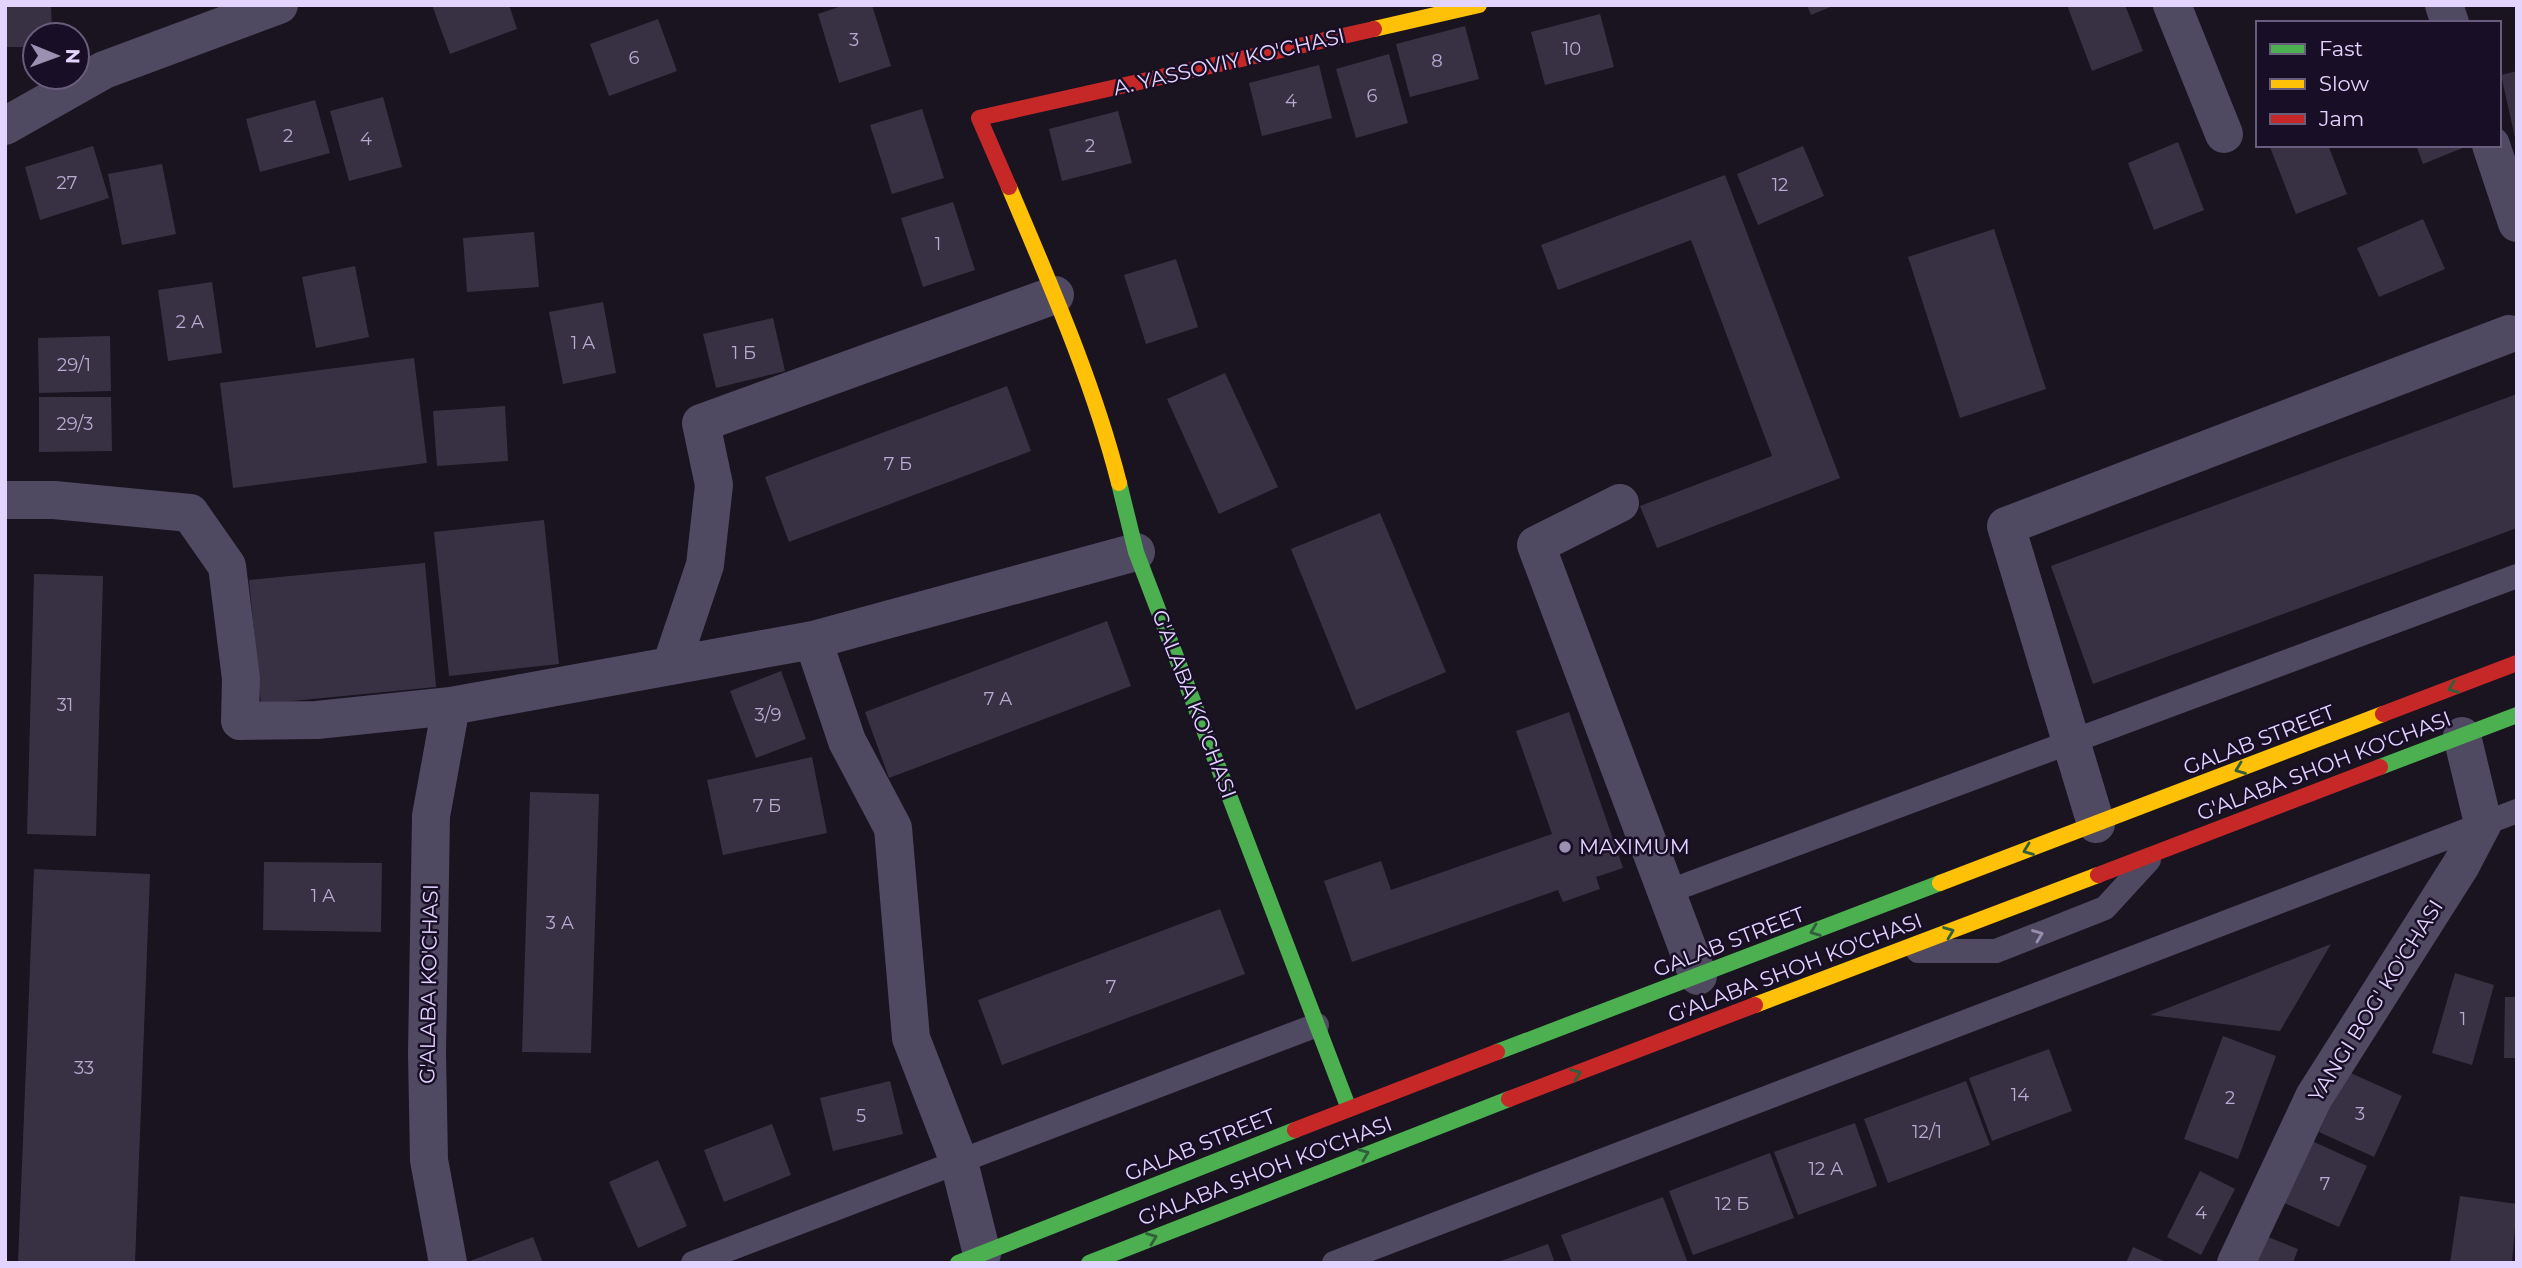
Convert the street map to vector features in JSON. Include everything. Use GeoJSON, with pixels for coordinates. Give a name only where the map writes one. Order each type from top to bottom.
{"type":"FeatureCollection","features":[{"type":"Feature","properties":{"kind":"main road","name":"A. YASSOVIY KO'CHASI"},"geometry":{"type":"LineString","coordinates":[[979,118],[1479,5]]}},
{"type":"Feature","properties":{"kind":"main road","name":"G'ALABA KO'CHASI"},"geometry":{"type":"LineString","coordinates":[[979,118],[1055,295],[1107,436],[1136,552],[1349,1109]]}},
{"type":"Feature","properties":{"kind":"main road","name":"GALAB STREET"},"geometry":{"type":"LineString","coordinates":[[970,1258],[1349,1109],[2517,663]]}},
{"type":"Feature","properties":{"kind":"main road","name":"G'ALABA SHOH KO'CHASI"},"geometry":{"type":"LineString","coordinates":[[1088,1263],[2517,715]]}},
{"type":"Feature","properties":{"kind":"street"},"geometry":{"type":"LineString","coordinates":[[5,126],[104,70],[279,5]]}},
{"type":"Feature","properties":{"kind":"street"},"geometry":{"type":"LineString","coordinates":[[2172,5],[2224,134]]}},
{"type":"Feature","properties":{"kind":"street"},"geometry":{"type":"LineString","coordinates":[[2492,147],[2517,223]]}},
{"type":"Feature","properties":{"kind":"street"},"geometry":{"type":"LineString","coordinates":[[671,666],[705,565],[714,485],[702,424],[1055,295]]}},
{"type":"Feature","properties":{"kind":"street"},"geometry":{"type":"LineString","coordinates":[[2096,824],[2006,526],[2509,334]]}},
{"type":"Feature","properties":{"kind":"street"},"geometry":{"type":"LineString","coordinates":[[5,500],[54,500],[190,513],[227,566],[241,679],[240,721],[317,720],[451,706],[813,640],[1136,552]]}},
{"type":"Feature","properties":{"kind":"street"},"geometry":{"type":"LineString","coordinates":[[1620,503],[1536,545],[1698,976]]}},
{"type":"Feature","properties":{"kind":"street"},"geometry":{"type":"LineString","coordinates":[[813,640],[847,741],[893,828],[911,1038],[959,1162],[970,1258]]}},
{"type":"Feature","properties":{"kind":"street","name":"G'ALABA KO'CHASI"},"geometry":{"type":"LineString","coordinates":[[448,1263],[429,1160],[427,1053],[431,816],[451,706]]}},
{"type":"Feature","properties":{"kind":"street"},"geometry":{"type":"LineString","coordinates":[[2462,736],[2500,817]]}},
{"type":"Feature","properties":{"kind":"street","name":"YANGI BOG' KO'CHASI"},"geometry":{"type":"LineString","coordinates":[[2236,1263],[2314,1097],[2461,865],[2500,817]]}},
{"type":"Feature","properties":{"kind":"lane"},"geometry":{"type":"LineString","coordinates":[[1667,892],[2517,576]]}},
{"type":"Feature","properties":{"kind":"lane"},"geometry":{"type":"LineString","coordinates":[[1334,1263],[2500,817]]}},
{"type":"Feature","properties":{"kind":"lane"},"geometry":{"type":"LineString","coordinates":[[1899,951],[1996,951],[2105,908],[2156,853]]}},
{"type":"Feature","properties":{"kind":"lane"},"geometry":{"type":"LineString","coordinates":[[693,1263],[1317,1025]]}},
{"type":"Feature","properties":{"kind":"building"},"geometry":{"type":"Polygon","coordinates":[[[5,5],[51,5],[52,21],[21,21],[21,47],[5,47],[5,5]]]}},
{"type":"Feature","properties":{"kind":"building"},"geometry":{"type":"Polygon","coordinates":[[[432,5],[509,5],[517,29],[450,54],[432,5]]]}},
{"type":"Feature","properties":{"kind":"building"},"geometry":{"type":"Polygon","coordinates":[[[844,5],[872,5],[891,66],[839,83],[818,14],[844,5]]]}},
{"type":"Feature","properties":{"kind":"building"},"geometry":{"type":"Polygon","coordinates":[[[1807,5],[1835,5],[1811,15],[1807,5]]]}},
{"type":"Feature","properties":{"kind":"building"},"geometry":{"type":"Polygon","coordinates":[[[2067,5],[2125,5],[2143,51],[2092,71],[2067,5]]]}},
{"type":"Feature","properties":{"kind":"building"},"geometry":{"type":"Polygon","coordinates":[[[1600,14],[1614,67],[1545,85],[1531,32],[1600,14]]]}},
{"type":"Feature","properties":{"kind":"building"},"geometry":{"type":"Polygon","coordinates":[[[658,19],[677,71],[609,96],[590,44],[658,19]]]}},
{"type":"Feature","properties":{"kind":"building"},"geometry":{"type":"Polygon","coordinates":[[[1465,26],[1479,79],[1410,97],[1396,44],[1465,26]]]}},
{"type":"Feature","properties":{"kind":"building"},"geometry":{"type":"Polygon","coordinates":[[[1389,54],[1408,123],[1356,138],[1336,69],[1389,54]]]}},
{"type":"Feature","properties":{"kind":"building"},"geometry":{"type":"Polygon","coordinates":[[[1319,65],[1332,118],[1262,136],[1249,83],[1319,65]]]}},
{"type":"Feature","properties":{"kind":"building"},"geometry":{"type":"Polygon","coordinates":[[[2517,71],[2517,142],[2516,142],[2501,75],[2517,71]]]}},
{"type":"Feature","properties":{"kind":"building"},"geometry":{"type":"Polygon","coordinates":[[[383,97],[402,167],[349,181],[330,111],[383,97]]]}},
{"type":"Feature","properties":{"kind":"building"},"geometry":{"type":"Polygon","coordinates":[[[315,100],[330,153],[260,172],[246,119],[315,100]]]}},
{"type":"Feature","properties":{"kind":"building"},"geometry":{"type":"Polygon","coordinates":[[[922,109],[944,178],[892,194],[870,125],[922,109]]]}},
{"type":"Feature","properties":{"kind":"building"},"geometry":{"type":"Polygon","coordinates":[[[1118,111],[1132,163],[1062,181],[1049,129],[1118,111]]]}},
{"type":"Feature","properties":{"kind":"building"},"geometry":{"type":"Polygon","coordinates":[[[2178,142],[2204,210],[2154,230],[2128,163],[2178,142]]]}},
{"type":"Feature","properties":{"kind":"building"},"geometry":{"type":"Polygon","coordinates":[[[93,146],[109,198],[40,220],[25,167],[93,146]]]}},
{"type":"Feature","properties":{"kind":"building"},"geometry":{"type":"Polygon","coordinates":[[[1803,146],[1824,196],[1758,225],[1737,174],[1803,146]]]}},
{"type":"Feature","properties":{"kind":"building"},"geometry":{"type":"Polygon","coordinates":[[[2270,147],[2329,147],[2347,194],[2296,214],[2270,147]]]}},
{"type":"Feature","properties":{"kind":"building"},"geometry":{"type":"Polygon","coordinates":[[[2417,147],[2465,147],[2423,164],[2417,147]]]}},
{"type":"Feature","properties":{"kind":"building"},"geometry":{"type":"Polygon","coordinates":[[[162,164],[176,234],[122,245],[108,174],[162,164]]]}},
{"type":"Feature","properties":{"kind":"building"},"geometry":{"type":"Polygon","coordinates":[[[1725,175],[1840,478],[1657,548],[1640,506],[1772,456],[1691,240],[1558,290],[1541,245],[1725,175]]]}},
{"type":"Feature","properties":{"kind":"building"},"geometry":{"type":"Polygon","coordinates":[[[953,202],[975,270],[923,287],[901,218],[953,202]]]}},
{"type":"Feature","properties":{"kind":"building"},"geometry":{"type":"Polygon","coordinates":[[[2423,219],[2445,269],[2379,297],[2357,248],[2423,219]]]}},
{"type":"Feature","properties":{"kind":"building"},"geometry":{"type":"Polygon","coordinates":[[[1994,229],[2046,389],[1960,418],[1908,257],[1994,229]]]}},
{"type":"Feature","properties":{"kind":"building"},"geometry":{"type":"Polygon","coordinates":[[[534,232],[539,287],[467,292],[463,238],[534,232]]]}},
{"type":"Feature","properties":{"kind":"building"},"geometry":{"type":"Polygon","coordinates":[[[1176,259],[1198,327],[1146,344],[1124,275],[1176,259]]]}},
{"type":"Feature","properties":{"kind":"building"},"geometry":{"type":"Polygon","coordinates":[[[355,266],[369,337],[316,348],[302,277],[355,266]]]}},
{"type":"Feature","properties":{"kind":"building"},"geometry":{"type":"Polygon","coordinates":[[[212,282],[222,353],[168,361],[158,290],[212,282]]]}},
{"type":"Feature","properties":{"kind":"building"},"geometry":{"type":"Polygon","coordinates":[[[603,302],[616,373],[563,384],[549,312],[603,302]]]}},
{"type":"Feature","properties":{"kind":"building"},"geometry":{"type":"Polygon","coordinates":[[[773,318],[785,371],[716,388],[703,334],[773,318]]]}},
{"type":"Feature","properties":{"kind":"building"},"geometry":{"type":"Polygon","coordinates":[[[110,336],[111,391],[39,393],[38,338],[110,336]]]}},
{"type":"Feature","properties":{"kind":"building"},"geometry":{"type":"Polygon","coordinates":[[[414,358],[427,463],[233,488],[220,383],[414,358]]]}},
{"type":"Feature","properties":{"kind":"building"},"geometry":{"type":"Polygon","coordinates":[[[1225,373],[1278,487],[1219,514],[1167,399],[1225,373]]]}},
{"type":"Feature","properties":{"kind":"building"},"geometry":{"type":"Polygon","coordinates":[[[1007,386],[1031,451],[789,542],[765,477],[1007,386]]]}},
{"type":"Feature","properties":{"kind":"building"},"geometry":{"type":"Polygon","coordinates":[[[2517,394],[2517,528],[2093,684],[2051,566],[2517,394]]]}},
{"type":"Feature","properties":{"kind":"building"},"geometry":{"type":"Polygon","coordinates":[[[39,397],[111,397],[112,451],[39,452],[39,397]]]}},
{"type":"Feature","properties":{"kind":"building"},"geometry":{"type":"Polygon","coordinates":[[[505,406],[508,461],[437,466],[433,411],[505,406]]]}},
{"type":"Feature","properties":{"kind":"building"},"geometry":{"type":"Polygon","coordinates":[[[1380,513],[1446,672],[1356,710],[1291,549],[1380,513]]]}},
{"type":"Feature","properties":{"kind":"building"},"geometry":{"type":"Polygon","coordinates":[[[544,520],[559,664],[449,676],[434,532],[544,520]]]}},
{"type":"Feature","properties":{"kind":"building"},"geometry":{"type":"Polygon","coordinates":[[[425,563],[436,687],[261,704],[249,580],[425,563]]]}},
{"type":"Feature","properties":{"kind":"building"},"geometry":{"type":"Polygon","coordinates":[[[34,574],[103,576],[96,836],[27,834],[34,574]]]}},
{"type":"Feature","properties":{"kind":"building"},"geometry":{"type":"Polygon","coordinates":[[[1107,621],[1131,686],[889,778],[865,712],[1107,621]]]}},
{"type":"Feature","properties":{"kind":"building"},"geometry":{"type":"Polygon","coordinates":[[[781,671],[806,739],[756,758],[730,691],[781,671]]]}},
{"type":"Feature","properties":{"kind":"building","name":"MAXIMUM"},"geometry":{"type":"Polygon","coordinates":[[[1569,712],[1623,868],[1596,877],[1600,889],[1563,902],[1558,890],[1352,962],[1324,881],[1381,861],[1391,890],[1552,834],[1516,731],[1569,712]]]}},
{"type":"Feature","properties":{"kind":"building"},"geometry":{"type":"Polygon","coordinates":[[[812,757],[827,833],[723,855],[707,780],[812,757]]]}},
{"type":"Feature","properties":{"kind":"building"},"geometry":{"type":"Polygon","coordinates":[[[530,792],[599,794],[591,1053],[522,1052],[530,792]]]}},
{"type":"Feature","properties":{"kind":"building"},"geometry":{"type":"Polygon","coordinates":[[[264,862],[382,863],[381,932],[263,930],[264,862]]]}},
{"type":"Feature","properties":{"kind":"building"},"geometry":{"type":"Polygon","coordinates":[[[34,869],[150,874],[135,1263],[18,1263],[34,869]]]}},
{"type":"Feature","properties":{"kind":"building"},"geometry":{"type":"Polygon","coordinates":[[[1220,909],[1245,974],[1002,1065],[978,1000],[1220,909]]]}},
{"type":"Feature","properties":{"kind":"building"},"geometry":{"type":"Polygon","coordinates":[[[2331,944],[2280,1031],[2150,1015],[2331,944]]]}},
{"type":"Feature","properties":{"kind":"building"},"geometry":{"type":"Polygon","coordinates":[[[2455,973],[2494,985],[2472,1065],[2432,1053],[2455,973]]]}},
{"type":"Feature","properties":{"kind":"building"},"geometry":{"type":"Polygon","coordinates":[[[2505,997],[2517,997],[2517,1058],[2504,1058],[2505,997]]]}},
{"type":"Feature","properties":{"kind":"building"},"geometry":{"type":"Polygon","coordinates":[[[2223,1036],[2276,1056],[2238,1159],[2184,1139],[2223,1036]]]}},
{"type":"Feature","properties":{"kind":"building"},"geometry":{"type":"Polygon","coordinates":[[[2049,1049],[2072,1111],[1992,1141],[1969,1078],[2049,1049]]]}},
{"type":"Feature","properties":{"kind":"building"},"geometry":{"type":"Polygon","coordinates":[[[2346,1071],[2402,1096],[2374,1157],[2319,1132],[2346,1071]]]}},
{"type":"Feature","properties":{"kind":"building"},"geometry":{"type":"Polygon","coordinates":[[[890,1081],[903,1134],[833,1151],[820,1098],[890,1081]]]}},
{"type":"Feature","properties":{"kind":"building"},"geometry":{"type":"Polygon","coordinates":[[[1966,1081],[1990,1145],[1888,1183],[1864,1119],[1966,1081]]]}},
{"type":"Feature","properties":{"kind":"building"},"geometry":{"type":"Polygon","coordinates":[[[1855,1123],[1877,1186],[1798,1215],[1774,1152],[1855,1123]]]}},
{"type":"Feature","properties":{"kind":"building"},"geometry":{"type":"Polygon","coordinates":[[[772,1124],[791,1175],[724,1202],[704,1150],[772,1124]]]}},
{"type":"Feature","properties":{"kind":"building"},"geometry":{"type":"Polygon","coordinates":[[[2312,1141],[2367,1166],[2339,1227],[2284,1203],[2312,1141]]]}},
{"type":"Feature","properties":{"kind":"building"},"geometry":{"type":"Polygon","coordinates":[[[1770,1153],[1794,1218],[1693,1255],[1669,1191],[1770,1153]]]}},
{"type":"Feature","properties":{"kind":"building"},"geometry":{"type":"Polygon","coordinates":[[[658,1160],[687,1226],[638,1248],[609,1182],[658,1160]]]}},
{"type":"Feature","properties":{"kind":"building"},"geometry":{"type":"Polygon","coordinates":[[[2200,1171],[2235,1189],[2201,1255],[2167,1237],[2200,1171]]]}},
{"type":"Feature","properties":{"kind":"building"},"geometry":{"type":"Polygon","coordinates":[[[2460,1196],[2517,1204],[2512,1263],[2450,1263],[2460,1196]]]}},
{"type":"Feature","properties":{"kind":"building"},"geometry":{"type":"Polygon","coordinates":[[[1663,1197],[1687,1261],[1572,1263],[1561,1235],[1663,1197]]]}},
{"type":"Feature","properties":{"kind":"building"},"geometry":{"type":"Polygon","coordinates":[[[2260,1234],[2298,1249],[2293,1263],[2248,1263],[2260,1234]]]}},
{"type":"Feature","properties":{"kind":"building"},"geometry":{"type":"Polygon","coordinates":[[[533,1237],[543,1263],[465,1263],[533,1237]]]}},
{"type":"Feature","properties":{"kind":"building"},"geometry":{"type":"Polygon","coordinates":[[[1548,1244],[1555,1263],[1498,1263],[1498,1262],[1548,1244]]]}},
{"type":"Feature","properties":{"kind":"building"},"geometry":{"type":"Polygon","coordinates":[[[2133,1247],[2168,1263],[2126,1263],[2133,1247]]]}},
{"type":"Feature","properties":{"kind":"traffic: fast"},"geometry":{"type":"LineString","coordinates":[[1119,483],[1136,552],[1349,1109]]}},
{"type":"Feature","properties":{"kind":"traffic: fast"},"geometry":{"type":"LineString","coordinates":[[2380,767],[2517,715]]}},
{"type":"Feature","properties":{"kind":"traffic: fast"},"geometry":{"type":"LineString","coordinates":[[1497,1052],[1940,883]]}},
{"type":"Feature","properties":{"kind":"traffic: fast"},"geometry":{"type":"LineString","coordinates":[[1089,1263],[1509,1099]]}},
{"type":"Feature","properties":{"kind":"traffic: fast"},"geometry":{"type":"LineString","coordinates":[[958,1263],[1295,1130]]}},
{"type":"Feature","properties":{"kind":"traffic: slow"},"geometry":{"type":"LineString","coordinates":[[1374,29],[1479,5]]}},
{"type":"Feature","properties":{"kind":"traffic: slow"},"geometry":{"type":"LineString","coordinates":[[1009,187],[1084,370],[1119,483]]}},
{"type":"Feature","properties":{"kind":"traffic: slow"},"geometry":{"type":"LineString","coordinates":[[1940,883],[2383,714]]}},
{"type":"Feature","properties":{"kind":"traffic: slow"},"geometry":{"type":"LineString","coordinates":[[1755,1005],[2098,875]]}},
{"type":"Feature","properties":{"kind":"traffic: jam"},"geometry":{"type":"LineString","coordinates":[[1009,187],[979,118],[1374,29]]}},
{"type":"Feature","properties":{"kind":"traffic: jam"},"geometry":{"type":"LineString","coordinates":[[2383,714],[2517,663]]}},
{"type":"Feature","properties":{"kind":"traffic: jam"},"geometry":{"type":"LineString","coordinates":[[2098,875],[2380,767]]}},
{"type":"Feature","properties":{"kind":"traffic: jam"},"geometry":{"type":"LineString","coordinates":[[1509,1099],[1755,1005]]}},
{"type":"Feature","properties":{"kind":"traffic: jam"},"geometry":{"type":"LineString","coordinates":[[1295,1130],[1497,1052]]}},
{"type":"Feature","properties":{"kind":"place","name":"MAXIMUM"},"geometry":{"type":"Point","coordinates":[1565,847]}}]}
